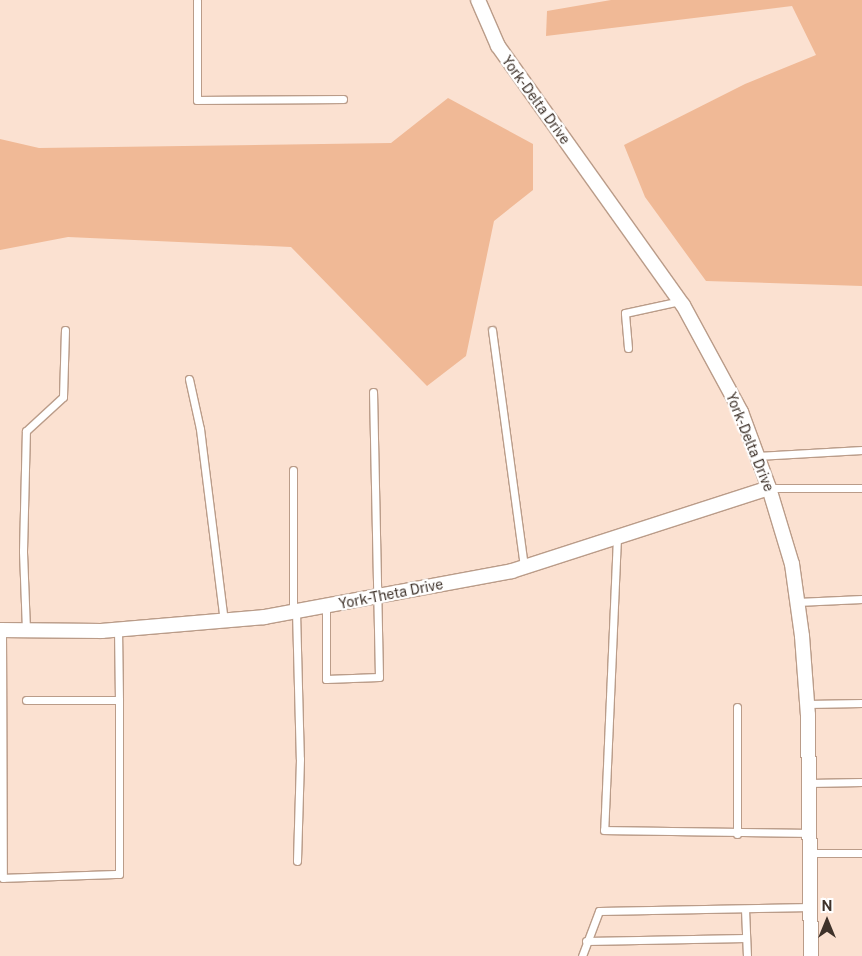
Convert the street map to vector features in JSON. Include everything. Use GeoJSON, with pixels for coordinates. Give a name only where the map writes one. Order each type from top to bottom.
{"type":"FeatureCollection","features":[{"type":"Feature","properties":{"kind":"street","name":"York-Delta Drive"},"geometry":{"type":"LineString","coordinates":[[478,0],[498,46],[680,301],[741,412],[769,488],[792,564],[807,704],[811,956]]}},
{"type":"Feature","properties":{"kind":"street","name":"York-Theta Drive"},"geometry":{"type":"LineString","coordinates":[[1,630],[118,630],[224,621],[326,606],[524,567],[769,488]]}},
{"type":"Feature","properties":{"kind":"lane"},"geometry":{"type":"LineString","coordinates":[[197,0],[197,100],[343,98]]}},
{"type":"Feature","properties":{"kind":"lane"},"geometry":{"type":"LineString","coordinates":[[628,348],[625,313],[680,301]]}},
{"type":"Feature","properties":{"kind":"lane"},"geometry":{"type":"LineString","coordinates":[[26,630],[23,551],[26,431],[63,397],[65,330]]}},
{"type":"Feature","properties":{"kind":"lane"},"geometry":{"type":"LineString","coordinates":[[492,330],[524,567]]}},
{"type":"Feature","properties":{"kind":"lane"},"geometry":{"type":"LineString","coordinates":[[189,379],[200,429],[224,621]]}},
{"type":"Feature","properties":{"kind":"lane"},"geometry":{"type":"LineString","coordinates":[[326,606],[326,679],[379,677],[373,392]]}},
{"type":"Feature","properties":{"kind":"lane"},"geometry":{"type":"LineString","coordinates":[[757,456],[862,450]]}},
{"type":"Feature","properties":{"kind":"lane"},"geometry":{"type":"LineString","coordinates":[[293,470],[300,759],[297,861]]}},
{"type":"Feature","properties":{"kind":"lane"},"geometry":{"type":"LineString","coordinates":[[769,488],[862,488]]}},
{"type":"Feature","properties":{"kind":"lane"},"geometry":{"type":"LineString","coordinates":[[617,537],[604,830],[737,834],[809,833]]}},
{"type":"Feature","properties":{"kind":"lane"},"geometry":{"type":"LineString","coordinates":[[797,602],[862,599]]}},
{"type":"Feature","properties":{"kind":"lane"},"geometry":{"type":"LineString","coordinates":[[1,630],[3,878],[119,874],[118,630]]}},
{"type":"Feature","properties":{"kind":"lane"},"geometry":{"type":"LineString","coordinates":[[26,700],[119,700]]}},
{"type":"Feature","properties":{"kind":"lane"},"geometry":{"type":"LineString","coordinates":[[807,704],[862,703]]}},
{"type":"Feature","properties":{"kind":"lane"},"geometry":{"type":"LineString","coordinates":[[737,707],[737,834]]}},
{"type":"Feature","properties":{"kind":"lane"},"geometry":{"type":"LineString","coordinates":[[809,783],[862,782]]}},
{"type":"Feature","properties":{"kind":"lane"},"geometry":{"type":"LineString","coordinates":[[810,853],[862,854]]}},
{"type":"Feature","properties":{"kind":"lane"},"geometry":{"type":"LineString","coordinates":[[582,956],[586,941],[599,911],[811,907]]}},
{"type":"Feature","properties":{"kind":"lane"},"geometry":{"type":"LineString","coordinates":[[746,909],[747,956]]}},
{"type":"Feature","properties":{"kind":"lane"},"geometry":{"type":"LineString","coordinates":[[586,941],[746,938]]}},
{"type":"Feature","properties":{"kind":"shaded area"},"geometry":{"type":"Polygon","coordinates":[[[611,0],[862,0],[862,286],[706,281],[645,197],[624,145],[745,84],[816,55],[792,6],[546,36],[547,11],[611,0]]]}},
{"type":"Feature","properties":{"kind":"shaded area"},"geometry":{"type":"Polygon","coordinates":[[[448,98],[533,144],[533,190],[494,221],[466,356],[427,386],[291,247],[68,237],[0,250],[0,139],[39,148],[391,143],[448,98]]]}}]}
